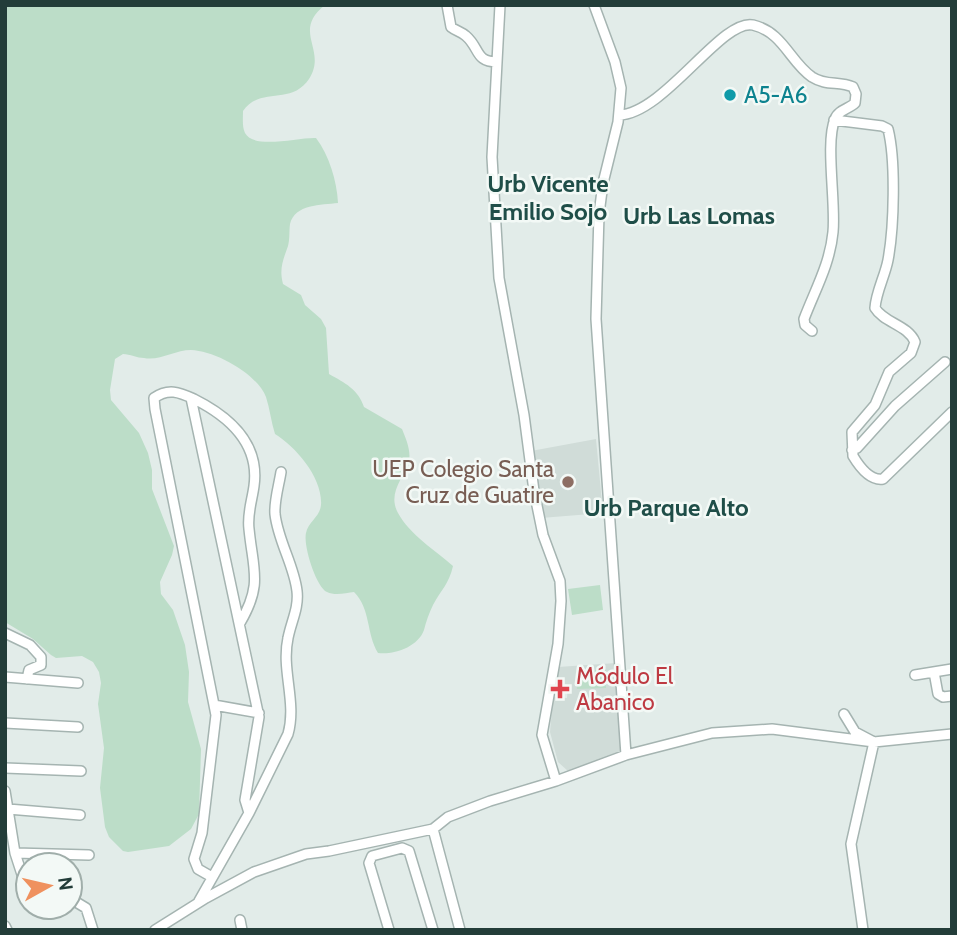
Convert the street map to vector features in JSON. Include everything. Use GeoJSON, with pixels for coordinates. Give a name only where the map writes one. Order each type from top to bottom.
{"type":"FeatureCollection","features":[{"type":"Feature","properties":{"kind":"street"},"geometry":{"type":"LineString","coordinates":[[447,5],[451,27],[469,38],[482,58],[497,62]]}},
{"type":"Feature","properties":{"kind":"street"},"geometry":{"type":"LineString","coordinates":[[500,5],[492,157],[499,278],[524,415],[534,491],[543,535],[560,582],[558,644],[542,734],[556,781]]}},
{"type":"Feature","properties":{"kind":"street"},"geometry":{"type":"LineString","coordinates":[[594,5],[621,88],[619,115],[603,183],[599,214],[596,319],[626,755]]}},
{"type":"Feature","properties":{"kind":"street"},"geometry":{"type":"LineString","coordinates":[[619,115],[631,114],[642,108],[734,29],[747,24],[777,38],[815,79],[827,84],[853,87],[856,94],[855,103],[837,114],[834,120],[831,151],[833,234],[824,271],[804,320],[812,331]]}},
{"type":"Feature","properties":{"kind":"street"},"geometry":{"type":"LineString","coordinates":[[834,120],[883,125],[888,129],[891,236],[886,270],[875,308],[910,334],[915,342],[911,353],[889,372],[876,405],[852,432],[853,458],[874,478],[881,480],[952,412]]}},
{"type":"Feature","properties":{"kind":"street"},"geometry":{"type":"LineString","coordinates":[[852,450],[857,448],[895,406],[945,362]]}},
{"type":"Feature","properties":{"kind":"street"},"geometry":{"type":"LineString","coordinates":[[212,877],[198,869],[194,859],[202,833],[216,715],[155,409],[154,398],[161,392],[173,391],[221,413],[241,433],[252,457],[255,470],[248,514],[255,587],[252,603],[240,623]]}},
{"type":"Feature","properties":{"kind":"street"},"geometry":{"type":"LineString","coordinates":[[191,398],[259,713],[245,800],[249,813]]}},
{"type":"Feature","properties":{"kind":"street"},"geometry":{"type":"LineString","coordinates":[[199,903],[249,813],[292,721],[286,656],[287,640],[298,596],[274,510],[281,472]]}},
{"type":"Feature","properties":{"kind":"street"},"geometry":{"type":"LineString","coordinates":[[5,633],[30,645],[41,657],[41,665],[29,670],[27,679]]}},
{"type":"Feature","properties":{"kind":"street"},"geometry":{"type":"LineString","coordinates":[[915,675],[952,669]]}},
{"type":"Feature","properties":{"kind":"street"},"geometry":{"type":"LineString","coordinates":[[934,672],[937,692],[943,697],[952,696]]}},
{"type":"Feature","properties":{"kind":"street"},"geometry":{"type":"LineString","coordinates":[[5,677],[78,683]]}},
{"type":"Feature","properties":{"kind":"street"},"geometry":{"type":"LineString","coordinates":[[214,705],[259,713]]}},
{"type":"Feature","properties":{"kind":"street"},"geometry":{"type":"LineString","coordinates":[[844,715],[855,732],[874,742]]}},
{"type":"Feature","properties":{"kind":"street"},"geometry":{"type":"LineString","coordinates":[[5,723],[78,727]]}},
{"type":"Feature","properties":{"kind":"street"},"geometry":{"type":"LineString","coordinates":[[155,930],[254,872],[306,854],[433,829],[448,817],[626,755],[712,733],[757,729],[874,742],[952,734]]}},
{"type":"Feature","properties":{"kind":"street"},"geometry":{"type":"LineString","coordinates":[[863,930],[851,844],[874,742]]}},
{"type":"Feature","properties":{"kind":"street"},"geometry":{"type":"LineString","coordinates":[[5,768],[81,771]]}},
{"type":"Feature","properties":{"kind":"street"},"geometry":{"type":"LineString","coordinates":[[5,791],[15,851]]}},
{"type":"Feature","properties":{"kind":"street"},"geometry":{"type":"LineString","coordinates":[[8,809],[80,815]]}},
{"type":"Feature","properties":{"kind":"street"},"geometry":{"type":"LineString","coordinates":[[433,829],[460,930]]}},
{"type":"Feature","properties":{"kind":"street"},"geometry":{"type":"LineString","coordinates":[[389,930],[369,863],[376,855],[402,848],[409,850],[431,929]]}},
{"type":"Feature","properties":{"kind":"street"},"geometry":{"type":"LineString","coordinates":[[84,855],[89,855]]}},
{"type":"Feature","properties":{"kind":"street"},"geometry":{"type":"LineString","coordinates":[[84,907],[93,930]]}},
{"type":"Feature","properties":{"kind":"shaded area","name":"UEP Colegio Santa Cruz de Guatire"},"geometry":{"type":"Polygon","coordinates":[[[596,439],[603,513],[541,518],[531,451],[596,439]]]}},
{"type":"Feature","properties":{"kind":"shaded area"},"geometry":{"type":"Polygon","coordinates":[[[616,663],[621,753],[568,771],[558,762],[550,732],[553,697],[567,698],[568,685],[556,683],[558,667],[616,663]]]}},
{"type":"Feature","properties":{"kind":"shaded area","name":"Módulo El Abanico"},"geometry":{"type":"Polygon","coordinates":[[[561,684],[564,690],[561,693],[556,690],[561,684]]]}},
{"type":"Feature","properties":{"kind":"green space"},"geometry":{"type":"Polygon","coordinates":[[[5,5],[325,5],[315,15],[311,24],[315,59],[309,79],[293,92],[258,99],[250,104],[243,111],[243,128],[250,138],[258,141],[316,138],[325,152],[334,177],[338,203],[303,209],[293,217],[282,265],[283,284],[301,295],[305,305],[321,319],[326,328],[329,374],[355,391],[364,407],[402,429],[408,445],[409,461],[395,492],[395,506],[409,528],[453,566],[417,641],[405,649],[378,653],[366,613],[354,592],[327,592],[315,574],[308,556],[306,533],[321,505],[318,484],[307,464],[275,434],[266,397],[254,380],[234,365],[201,351],[185,350],[150,359],[123,354],[115,359],[111,400],[139,433],[148,453],[152,489],[174,546],[160,582],[161,594],[173,610],[185,645],[189,672],[188,702],[201,749],[199,814],[191,829],[169,846],[128,852],[123,851],[109,837],[105,827],[100,788],[104,748],[98,704],[101,683],[93,662],[82,656],[56,658],[33,639],[5,622],[5,5]]]}},
{"type":"Feature","properties":{"kind":"green space"},"geometry":{"type":"Polygon","coordinates":[[[600,585],[603,610],[572,615],[568,589],[600,585]]]}},
{"type":"Feature","properties":{"kind":"green space"},"geometry":{"type":"Polygon","coordinates":[[[606,670],[606,688],[577,689],[576,671],[606,670]]]}},
{"type":"Feature","properties":{"kind":"place","name":"A5-A6"},"geometry":{"type":"Point","coordinates":[730,95]}},
{"type":"Feature","properties":{"kind":"place","name":"UEP Colegio Santa Cruz de Guatire"},"geometry":{"type":"Point","coordinates":[568,482]}},
{"type":"Feature","properties":{"kind":"place","name":"Módulo El Abanico"},"geometry":{"type":"Point","coordinates":[560,689]}},
{"type":"Feature","properties":{"kind":"district","name":"Urb Vicente Emilio Sojo"},"geometry":{"type":"Point","coordinates":[548,197]}},
{"type":"Feature","properties":{"kind":"district","name":"Urb Las Lomas"},"geometry":{"type":"Point","coordinates":[699,215]}},
{"type":"Feature","properties":{"kind":"district","name":"Urb Parque Alto"},"geometry":{"type":"Point","coordinates":[666,507]}}]}
